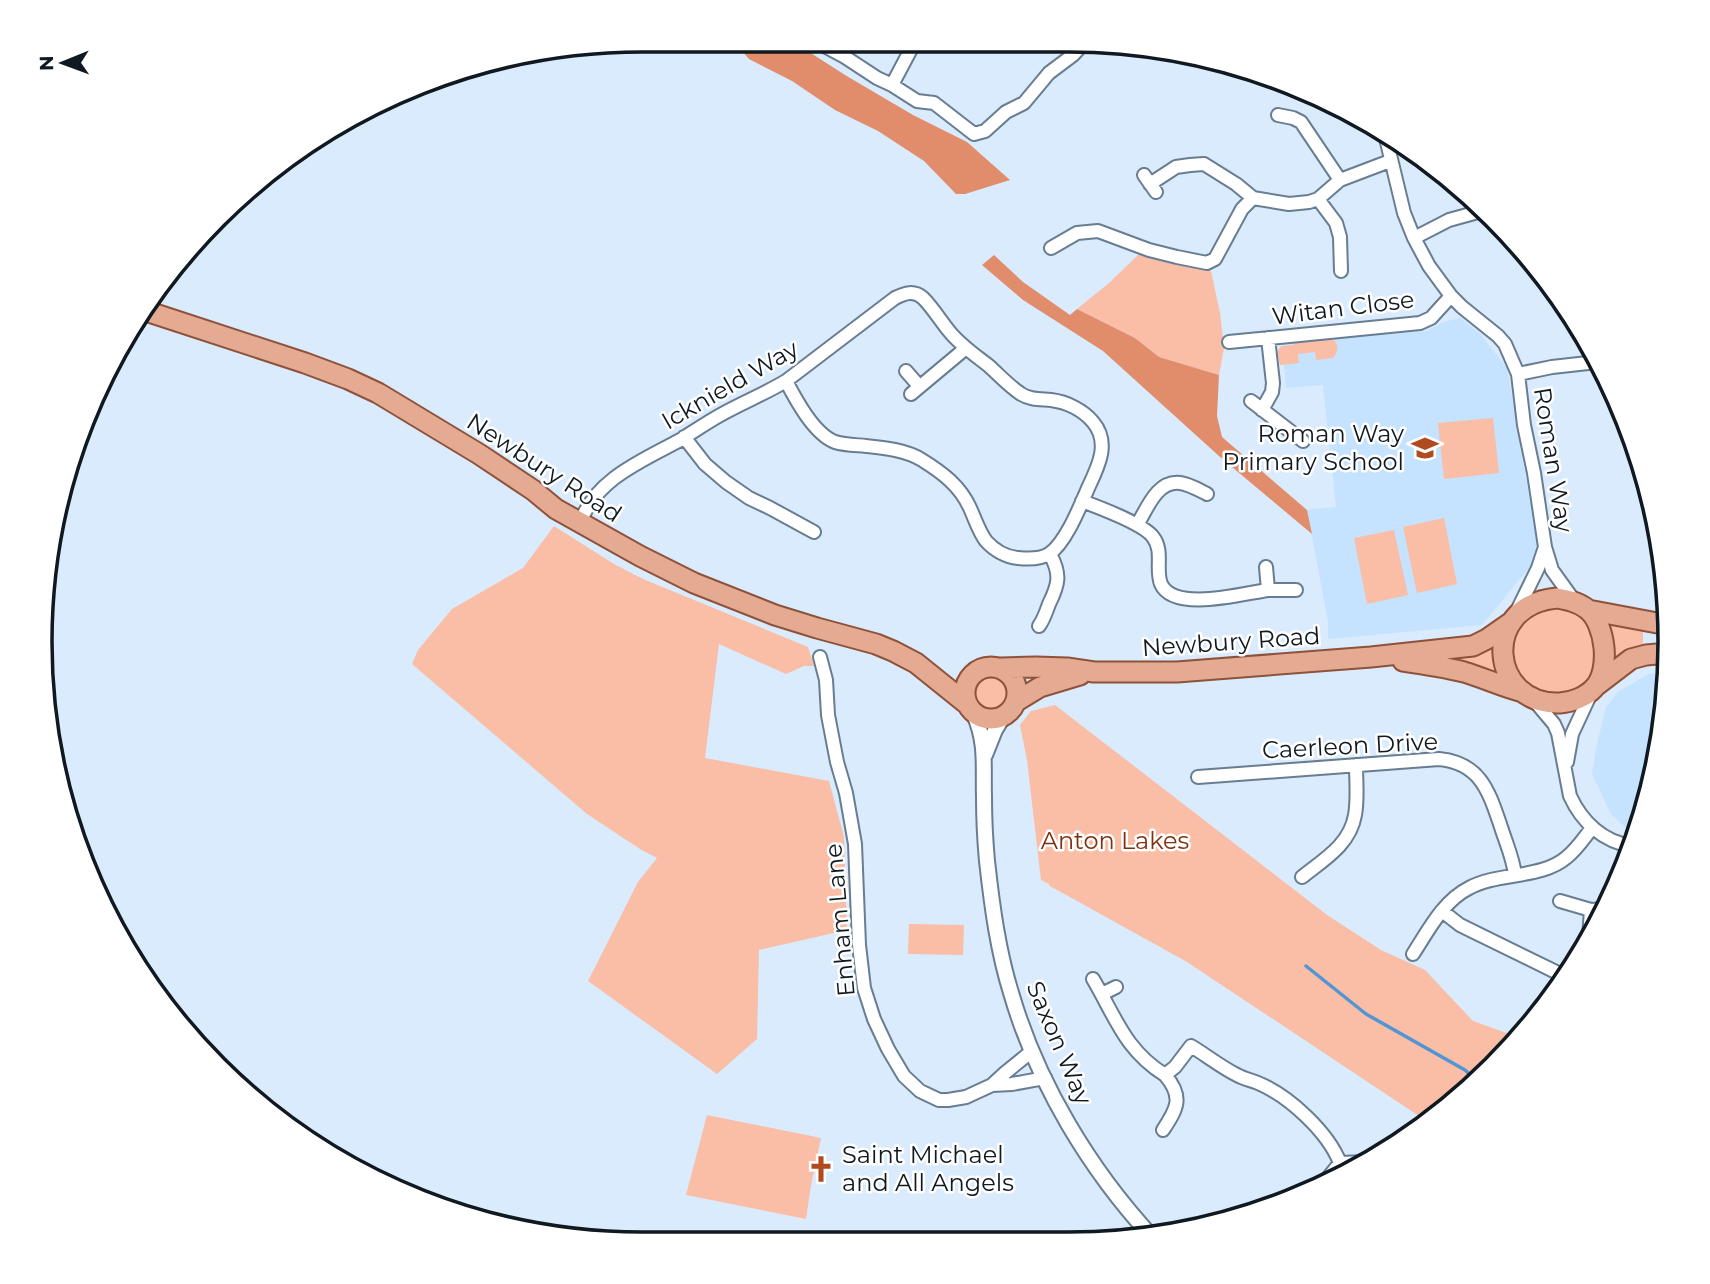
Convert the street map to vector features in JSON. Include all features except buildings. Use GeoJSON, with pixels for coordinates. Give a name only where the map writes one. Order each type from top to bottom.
{"type":"FeatureCollection","features":[{"type":"Feature","properties":{"kind":"main road","name":"Newbury Road"},"geometry":{"type":"LineString","coordinates":[[153,313],[305,363],[378,393],[479,454],[556,509],[694,583],[775,614],[876,644],[916,663],[950,672],[974,671]]}},
{"type":"Feature","properties":{"kind":"main road"},"geometry":{"type":"LineString","coordinates":[[1657,623],[1557,598],[1546,599],[1525,608],[1512,620],[1504,644],[1504,663],[1510,679],[1528,695],[1552,703],[1576,699],[1631,659],[1657,654]]}},
{"type":"Feature","properties":{"kind":"main road"},"geometry":{"type":"LineString","coordinates":[[1581,606],[1598,624],[1604,643],[1604,661],[1595,687]]}},
{"type":"Feature","properties":{"kind":"main road","name":"Newbury Road"},"geometry":{"type":"LineString","coordinates":[[1001,668],[1177,672],[1371,657],[1473,646],[1512,620]]}},
{"type":"Feature","properties":{"kind":"main road","name":"Newbury Road"},"geometry":{"type":"LineString","coordinates":[[1371,657],[1467,673],[1528,695]]}},
{"type":"Feature","properties":{"kind":"main road","name":"Newbury Road"},"geometry":{"type":"LineString","coordinates":[[916,663],[970,709]]}},
{"type":"Feature","properties":{"kind":"main road"},"geometry":{"type":"LineString","coordinates":[[988,666],[1001,668],[1014,679],[1018,693],[1010,708],[988,718],[970,709],[964,690],[974,671],[988,666]]}},
{"type":"Feature","properties":{"kind":"main road","name":"Newbury Road"},"geometry":{"type":"LineString","coordinates":[[1010,708],[1040,687],[1094,672]]}},
{"type":"Feature","properties":{"kind":"street"},"geometry":{"type":"LineString","coordinates":[[836,52],[919,101],[934,103],[971,132],[981,133],[1006,112],[1027,101],[1049,73],[1075,52]]}},
{"type":"Feature","properties":{"kind":"street"},"geometry":{"type":"LineString","coordinates":[[892,85],[909,52]]}},
{"type":"Feature","properties":{"kind":"street"},"geometry":{"type":"LineString","coordinates":[[1278,116],[1301,122],[1340,180]]}},
{"type":"Feature","properties":{"kind":"street"},"geometry":{"type":"LineString","coordinates":[[1388,147],[1404,213],[1429,266],[1451,296],[1498,335],[1505,344],[1518,374]]}},
{"type":"Feature","properties":{"kind":"street"},"geometry":{"type":"LineString","coordinates":[[1150,184],[1176,167],[1204,164],[1253,198],[1289,204],[1318,200],[1340,180],[1391,161]]}},
{"type":"Feature","properties":{"kind":"street"},"geometry":{"type":"LineString","coordinates":[[1051,248],[1077,233],[1098,231],[1149,250],[1207,263],[1215,259],[1242,209],[1253,198]]}},
{"type":"Feature","properties":{"kind":"street"},"geometry":{"type":"LineString","coordinates":[[1318,200],[1336,223],[1341,271]]}},
{"type":"Feature","properties":{"kind":"street"},"geometry":{"type":"LineString","coordinates":[[1414,238],[1449,220],[1472,213]]}},
{"type":"Feature","properties":{"kind":"street","name":"Icknield Way"},"geometry":{"type":"LineString","coordinates":[[580,523],[586,508],[601,489],[626,469],[725,412],[786,381],[894,298],[912,292],[920,295],[966,348]]}},
{"type":"Feature","properties":{"kind":"street","name":"Witan Close"},"geometry":{"type":"LineString","coordinates":[[1229,342],[1420,323],[1431,318],[1451,296]]}},
{"type":"Feature","properties":{"kind":"street"},"geometry":{"type":"LineString","coordinates":[[1262,410],[1272,392],[1273,383],[1268,338]]}},
{"type":"Feature","properties":{"kind":"street"},"geometry":{"type":"LineString","coordinates":[[786,381],[812,422],[830,440],[904,453],[922,460],[946,475],[967,502],[981,534],[994,549],[1020,558],[1050,554],[1063,538],[1097,469],[1102,453],[1100,435],[1093,421],[1066,404],[1022,395],[966,348],[915,390],[906,371]]}},
{"type":"Feature","properties":{"kind":"street","name":"Roman Way"},"geometry":{"type":"LineString","coordinates":[[1545,548],[1518,374],[1552,366],[1587,363]]}},
{"type":"Feature","properties":{"kind":"street"},"geometry":{"type":"LineString","coordinates":[[1251,401],[1303,440]]}},
{"type":"Feature","properties":{"kind":"street"},"geometry":{"type":"LineString","coordinates":[[684,438],[705,464],[748,498],[814,532]]}},
{"type":"Feature","properties":{"kind":"street"},"geometry":{"type":"LineString","coordinates":[[1137,525],[1160,488],[1166,484],[1182,483],[1207,494]]}},
{"type":"Feature","properties":{"kind":"street"},"geometry":{"type":"LineString","coordinates":[[1082,501],[1137,525],[1152,535],[1157,543],[1160,580],[1170,593],[1184,598],[1202,599],[1268,590],[1296,590]]}},
{"type":"Feature","properties":{"kind":"street"},"geometry":{"type":"LineString","coordinates":[[1545,548],[1552,569],[1581,606]]}},
{"type":"Feature","properties":{"kind":"street"},"geometry":{"type":"LineString","coordinates":[[1512,620],[1545,548]]}},
{"type":"Feature","properties":{"kind":"street"},"geometry":{"type":"LineString","coordinates":[[1039,626],[1058,580],[1056,565],[1050,554]]}},
{"type":"Feature","properties":{"kind":"street"},"geometry":{"type":"LineString","coordinates":[[1266,567],[1268,590]]}},
{"type":"Feature","properties":{"kind":"street","name":"Enham Lane"},"geometry":{"type":"LineString","coordinates":[[820,657],[826,680],[828,715],[836,762],[846,793],[855,844],[861,971],[874,1019],[897,1064],[904,1076],[920,1091],[939,1100],[957,1100],[992,1085],[1032,1051]]}},
{"type":"Feature","properties":{"kind":"street"},"geometry":{"type":"LineString","coordinates":[[1566,773],[1572,734],[1595,687]]}},
{"type":"Feature","properties":{"kind":"street"},"geometry":{"type":"LineString","coordinates":[[1528,695],[1554,724],[1574,804],[1591,828],[1622,843]]}},
{"type":"Feature","properties":{"kind":"street","name":"Saxon Way"},"geometry":{"type":"LineString","coordinates":[[985,756],[993,734],[1010,708]]}},
{"type":"Feature","properties":{"kind":"street","name":"Saxon Way"},"geometry":{"type":"LineString","coordinates":[[970,709],[981,733],[985,756],[984,820],[993,907],[1012,996],[1032,1051],[1070,1127],[1096,1167],[1142,1226]]}},
{"type":"Feature","properties":{"kind":"street","name":"Caerleon Drive"},"geometry":{"type":"LineString","coordinates":[[1198,777],[1439,760],[1458,762],[1478,776],[1487,790],[1515,875]]}},
{"type":"Feature","properties":{"kind":"street"},"geometry":{"type":"LineString","coordinates":[[1301,877],[1335,851],[1348,835],[1356,814],[1356,765]]}},
{"type":"Feature","properties":{"kind":"street"},"geometry":{"type":"LineString","coordinates":[[1413,954],[1442,911],[1469,887],[1544,870],[1560,863],[1574,851],[1591,828]]}},
{"type":"Feature","properties":{"kind":"street"},"geometry":{"type":"LineString","coordinates":[[1560,901],[1594,908]]}},
{"type":"Feature","properties":{"kind":"street"},"geometry":{"type":"LineString","coordinates":[[1442,911],[1460,925],[1554,975]]}},
{"type":"Feature","properties":{"kind":"street"},"geometry":{"type":"LineString","coordinates":[[1093,979],[1132,1048],[1165,1075],[1174,1088],[1177,1102],[1174,1114],[1163,1130]]}},
{"type":"Feature","properties":{"kind":"street"},"geometry":{"type":"LineString","coordinates":[[1102,994],[1116,987]]}},
{"type":"Feature","properties":{"kind":"street"},"geometry":{"type":"LineString","coordinates":[[1165,1075],[1175,1067],[1193,1040],[1236,1075],[1283,1098],[1311,1121],[1327,1138],[1340,1163]]}},
{"type":"Feature","properties":{"kind":"street","name":"Enham Lane"},"geometry":{"type":"LineString","coordinates":[[992,1085],[1045,1078]]}},
{"type":"Feature","properties":{"kind":"street"},"geometry":{"type":"LineString","coordinates":[[1340,1163],[1344,1163]]}},
{"type":"Feature","properties":{"kind":"street"},"geometry":{"type":"LineString","coordinates":[[1337,1167],[1340,1163]]}},
{"type":"Feature","properties":{"kind":"shaded area"},"geometry":{"type":"Polygon","coordinates":[[[743,52],[809,52],[913,115],[967,142],[1010,180],[965,194],[956,194],[924,161],[878,131],[835,110],[792,81],[749,59],[743,52]]]}},
{"type":"Feature","properties":{"kind":"shaded area"},"geometry":{"type":"Polygon","coordinates":[[[994,255],[1023,282],[1070,315],[1077,309],[1135,338],[1159,357],[1219,375],[1217,416],[1222,437],[1307,510],[1312,534],[1219,456],[1103,351],[1023,300],[982,265],[994,255]]]}},
{"type":"Feature","properties":{"kind":"shaded area","name":"Roman Way Primary School"},"geometry":{"type":"Polygon","coordinates":[[[1460,318],[1480,334],[1507,368],[1539,556],[1482,625],[1328,639],[1328,621],[1307,510],[1336,507],[1323,385],[1286,388],[1282,342],[1427,331],[1443,322],[1460,318]]]}},
{"type":"Feature","properties":{"kind":"shaded area"},"geometry":{"type":"Polygon","coordinates":[[[1656,673],[1652,719],[1646,757],[1627,828],[1611,814],[1592,774],[1606,707],[1619,691],[1649,674],[1656,673]]]}},
{"type":"Feature","properties":{"kind":"green space"},"geometry":{"type":"Polygon","coordinates":[[[1139,254],[1211,271],[1224,348],[1219,375],[1159,357],[1135,338],[1077,309],[1139,254]]]}},
{"type":"Feature","properties":{"kind":"green space"},"geometry":{"type":"Polygon","coordinates":[[[1331,339],[1336,342],[1337,347],[1333,358],[1316,360],[1315,352],[1298,354],[1299,363],[1280,365],[1277,352],[1281,346],[1293,345],[1294,342],[1331,339]]]}},
{"type":"Feature","properties":{"kind":"green space"},"geometry":{"type":"Polygon","coordinates":[[[1493,418],[1499,473],[1444,479],[1438,423],[1493,418]]]}},
{"type":"Feature","properties":{"kind":"green space"},"geometry":{"type":"Polygon","coordinates":[[[1444,518],[1457,584],[1417,593],[1403,527],[1444,518]]]}},
{"type":"Feature","properties":{"kind":"green space"},"geometry":{"type":"Polygon","coordinates":[[[554,526],[643,579],[808,647],[814,666],[804,666],[786,674],[719,644],[705,758],[829,781],[844,837],[847,930],[759,950],[757,1039],[717,1074],[588,981],[638,882],[657,858],[587,814],[412,664],[418,650],[452,609],[523,568],[554,526]]]}},
{"type":"Feature","properties":{"kind":"green space"},"geometry":{"type":"Polygon","coordinates":[[[1394,530],[1408,595],[1367,604],[1354,538],[1394,530]]]}},
{"type":"Feature","properties":{"kind":"green space"},"geometry":{"type":"Polygon","coordinates":[[[1555,605],[1579,612],[1599,639],[1591,679],[1579,690],[1555,697],[1546,696],[1519,678],[1510,647],[1524,617],[1555,605]]]}},
{"type":"Feature","properties":{"kind":"green space"},"geometry":{"type":"Polygon","coordinates":[[[1603,616],[1643,630],[1643,651],[1614,667],[1603,616]]]}},
{"type":"Feature","properties":{"kind":"green space"},"geometry":{"type":"Polygon","coordinates":[[[1495,640],[1505,679],[1443,657],[1495,640]]]}},
{"type":"Feature","properties":{"kind":"green space"},"geometry":{"type":"Polygon","coordinates":[[[990,673],[1003,679],[1009,692],[1003,705],[990,711],[977,705],[971,692],[977,679],[990,673]]]}},
{"type":"Feature","properties":{"kind":"green space","name":"Anton Lakes"},"geometry":{"type":"Polygon","coordinates":[[[1055,705],[1327,915],[1381,950],[1425,970],[1473,1021],[1509,1034],[1457,1085],[1419,1116],[1187,962],[1041,880],[1027,760],[1020,725],[1031,711],[1055,705]]]}},
{"type":"Feature","properties":{"kind":"green space"},"geometry":{"type":"Polygon","coordinates":[[[909,924],[964,925],[963,955],[908,954],[909,924]]]}},
{"type":"Feature","properties":{"kind":"green space"},"geometry":{"type":"Polygon","coordinates":[[[707,1115],[821,1138],[806,1219],[686,1195],[707,1115]]]}},
{"type":"Feature","properties":{"kind":"waterway"},"geometry":{"type":"LineString","coordinates":[[1306,966],[1366,1014],[1469,1074]]}},
{"type":"Feature","properties":{"kind":"place","name":"Roman Way Primary School"},"geometry":{"type":"Point","coordinates":[1425,448]}},
{"type":"Feature","properties":{"kind":"place","name":"Saint Michael and All Angels"},"geometry":{"type":"Point","coordinates":[821,1169]}}]}
